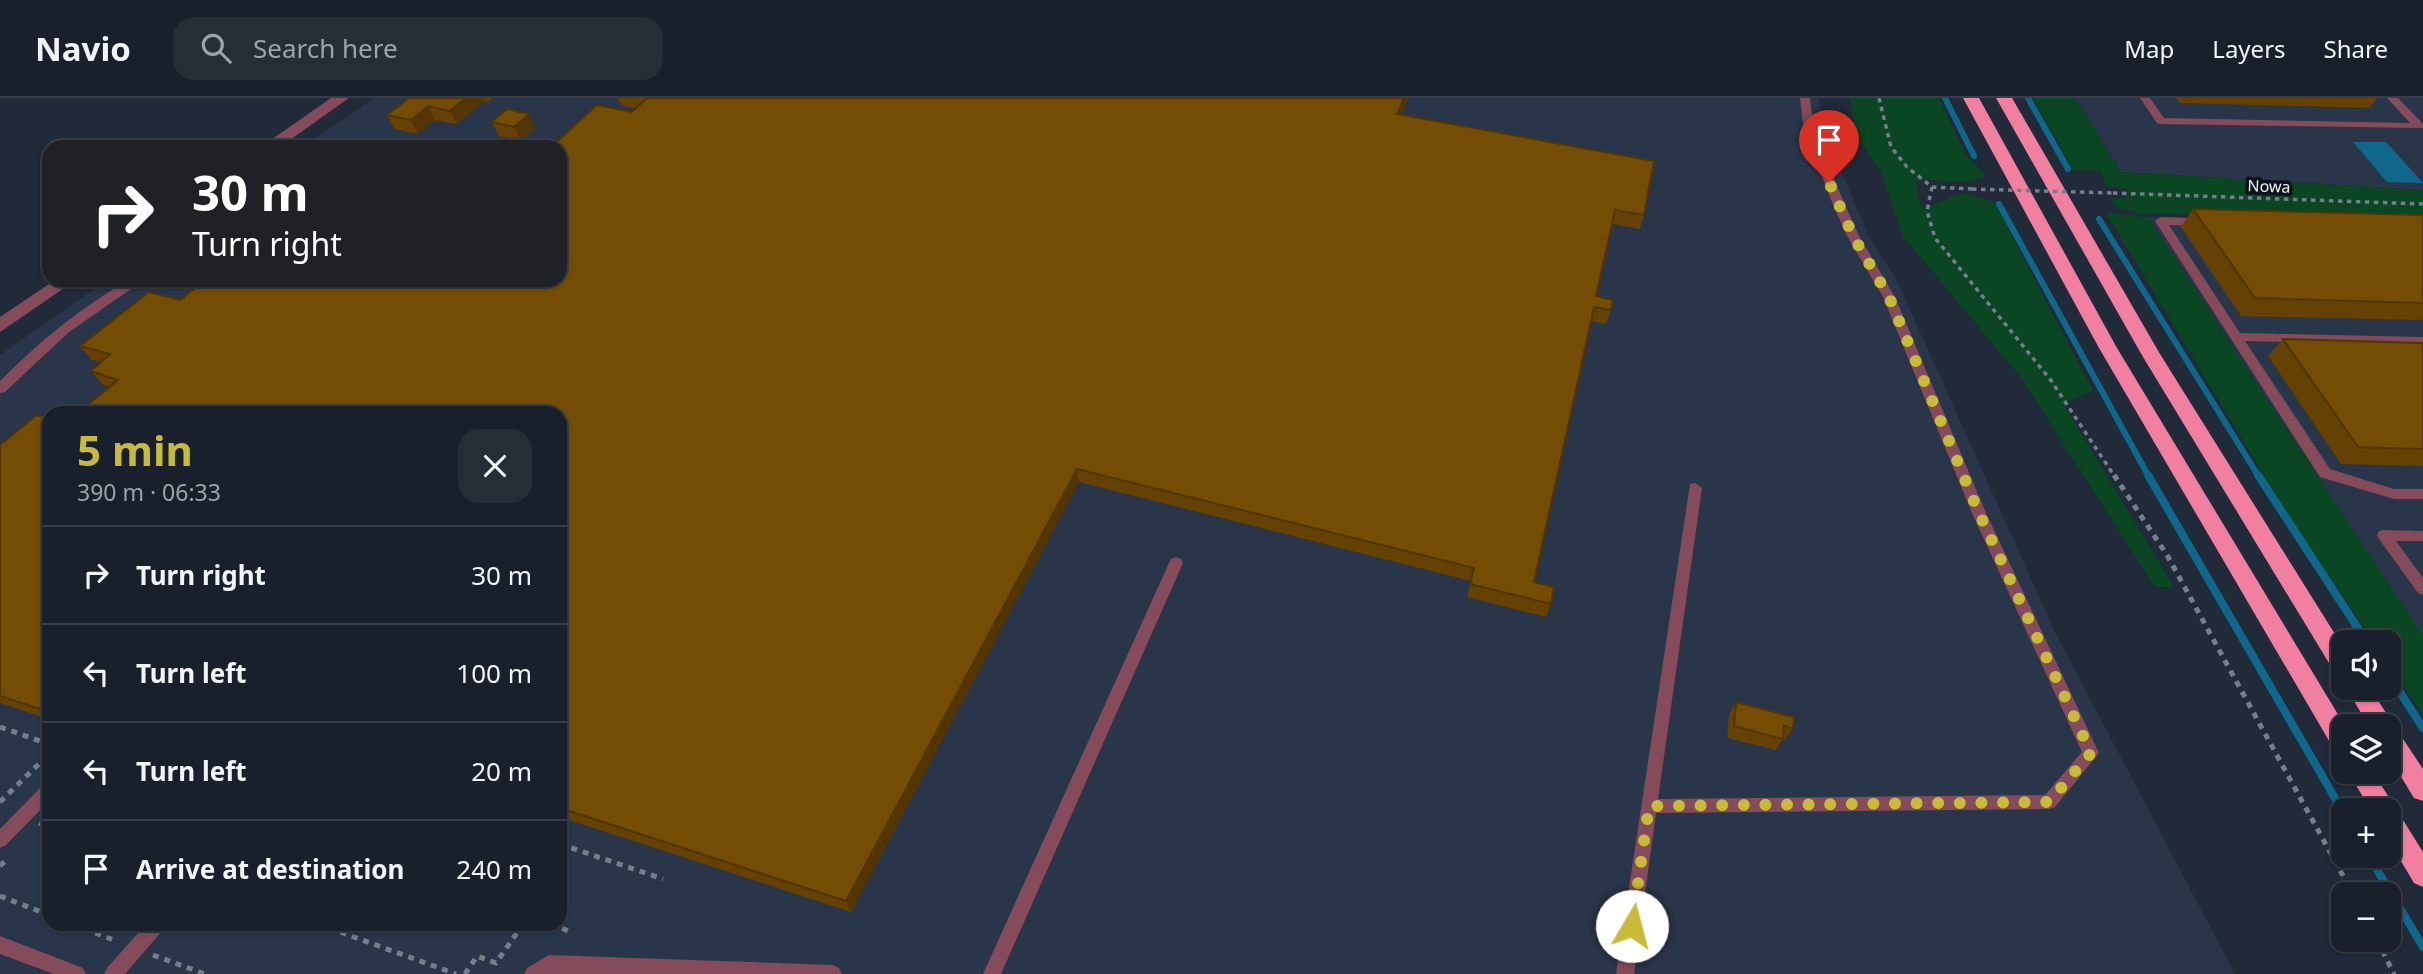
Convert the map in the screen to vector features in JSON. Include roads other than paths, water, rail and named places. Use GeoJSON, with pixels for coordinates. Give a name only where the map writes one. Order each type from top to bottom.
{"type":"FeatureCollection","features":[{"type":"Feature","properties":{"kind":"highway"},"geometry":{"type":"LineString","coordinates":[[1971,98],[2108,348],[2331,724]]}},
{"type":"Feature","properties":{"kind":"highway"},"geometry":{"type":"LineString","coordinates":[[2004,98],[2060,201],[2152,357],[2331,647]]}},
{"type":"Feature","properties":{"kind":"highway"},"geometry":{"type":"LineString","coordinates":[[2401,756],[2423,790]]}},
{"type":"Feature","properties":{"kind":"highway"},"geometry":{"type":"LineString","coordinates":[[2401,839],[2423,875]]}},
{"type":"Feature","properties":{"kind":"street"},"geometry":{"type":"LineString","coordinates":[[279,140],[341,98]]}},
{"type":"Feature","properties":{"kind":"street"},"geometry":{"type":"LineString","coordinates":[[0,326],[57,287]]}},
{"type":"Feature","properties":{"kind":"lane"},"geometry":{"type":"LineString","coordinates":[[1649,806],[2049,802],[2091,753],[1979,513],[1889,297],[1853,236],[1840,207],[1809,132],[1805,98]]}},
{"type":"Feature","properties":{"kind":"lane"},"geometry":{"type":"LineString","coordinates":[[2145,98],[2161,121],[2419,126],[2392,98]]}},
{"type":"Feature","properties":{"kind":"lane"},"geometry":{"type":"LineString","coordinates":[[2215,222],[2161,221],[2325,473],[2394,494],[2423,494]]}},
{"type":"Feature","properties":{"kind":"lane"},"geometry":{"type":"LineString","coordinates":[[0,389],[46,342],[105,298],[125,287]]}},
{"type":"Feature","properties":{"kind":"lane"},"geometry":{"type":"LineString","coordinates":[[2235,337],[2423,341]]}},
{"type":"Feature","properties":{"kind":"lane"},"geometry":{"type":"LineString","coordinates":[[1625,974],[1695,488]]}},
{"type":"Feature","properties":{"kind":"lane"},"geometry":{"type":"LineString","coordinates":[[2423,536],[2384,535],[2423,589]]}},
{"type":"Feature","properties":{"kind":"lane"},"geometry":{"type":"LineString","coordinates":[[992,974],[1176,563]]}},
{"type":"Feature","properties":{"kind":"lane"},"geometry":{"type":"LineString","coordinates":[[0,840],[42,797]]}},
{"type":"Feature","properties":{"kind":"lane"},"geometry":{"type":"LineString","coordinates":[[113,974],[151,931]]}},
{"type":"Feature","properties":{"kind":"lane"},"geometry":{"type":"LineString","coordinates":[[0,945],[77,974]]}},
{"type":"Feature","properties":{"kind":"lane"},"geometry":{"type":"LineString","coordinates":[[533,974],[549,964],[833,974]]}},
{"type":"Feature","properties":{"kind":"water"},"geometry":{"type":"Polygon","coordinates":[[[2353,142],[2386,142],[2423,183],[2387,182],[2353,142]]]}},
{"type":"Feature","properties":{"kind":"waterway"},"geometry":{"type":"LineString","coordinates":[[1945,98],[1974,156]]}},
{"type":"Feature","properties":{"kind":"waterway"},"geometry":{"type":"LineString","coordinates":[[2028,98],[2068,169]]}},
{"type":"Feature","properties":{"kind":"waterway"},"geometry":{"type":"LineString","coordinates":[[1999,204],[2149,477]]}},
{"type":"Feature","properties":{"kind":"waterway"},"geometry":{"type":"LineString","coordinates":[[2099,219],[2259,477]]}},
{"type":"Feature","properties":{"kind":"waterway"},"geometry":{"type":"LineString","coordinates":[[2148,475],[2335,798]]}},
{"type":"Feature","properties":{"kind":"waterway"},"geometry":{"type":"LineString","coordinates":[[2258,475],[2359,630]]}},
{"type":"Feature","properties":{"kind":"waterway"},"geometry":{"type":"LineString","coordinates":[[2401,694],[2423,728]]}},
{"type":"Feature","properties":{"kind":"waterway"},"geometry":{"type":"LineString","coordinates":[[2376,868],[2423,947]]}}]}
